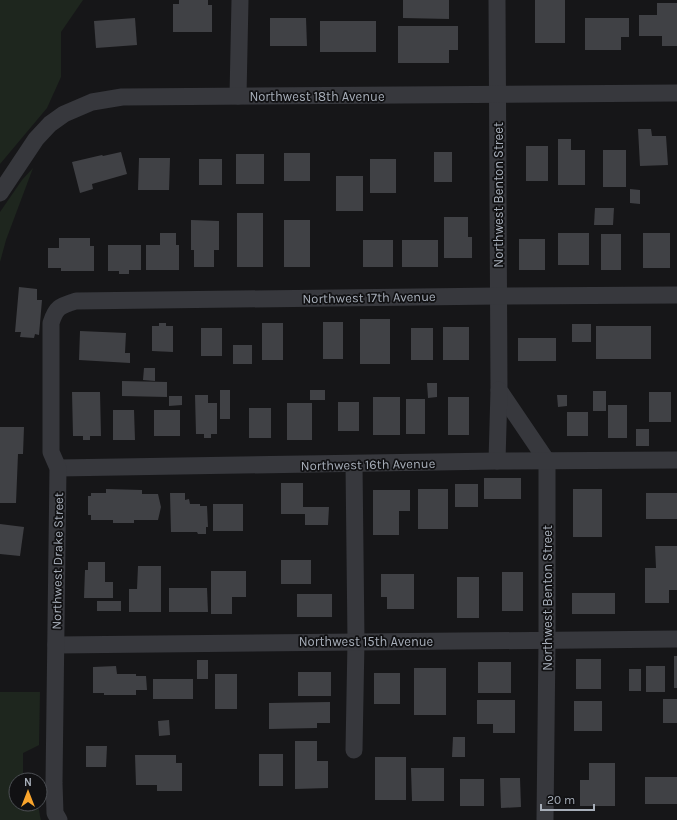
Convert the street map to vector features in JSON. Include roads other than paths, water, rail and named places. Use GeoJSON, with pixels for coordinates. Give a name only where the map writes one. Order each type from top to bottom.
{"type":"FeatureCollection","features":[{"type":"Feature","properties":{"kind":"street"},"geometry":{"type":"LineString","coordinates":[[238,96],[240,0]]}},
{"type":"Feature","properties":{"kind":"street","name":"Northwest Benton Street"},"geometry":{"type":"LineString","coordinates":[[497,0],[499,390],[497,461]]}},
{"type":"Feature","properties":{"kind":"street","name":"Northwest 18th Avenue"},"geometry":{"type":"LineString","coordinates":[[0,194],[36,139],[50,124],[64,114],[92,102],[122,97],[677,93]]}},
{"type":"Feature","properties":{"kind":"street","name":"Northwest 17th Avenue"},"geometry":{"type":"LineString","coordinates":[[61,305],[76,301],[677,295]]}},
{"type":"Feature","properties":{"kind":"street","name":"Northwest Drake Street"},"geometry":{"type":"LineString","coordinates":[[59,820],[55,813],[54,783],[58,468],[51,452],[51,323],[55,312],[61,305]]}},
{"type":"Feature","properties":{"kind":"street"},"geometry":{"type":"LineString","coordinates":[[499,390],[547,460]]}},
{"type":"Feature","properties":{"kind":"street","name":"Northwest Benton Street"},"geometry":{"type":"LineString","coordinates":[[546,820],[547,460]]}},
{"type":"Feature","properties":{"kind":"street","name":"Northwest 16th Avenue"},"geometry":{"type":"LineString","coordinates":[[58,468],[547,460],[677,460]]}},
{"type":"Feature","properties":{"kind":"street"},"geometry":{"type":"LineString","coordinates":[[354,464],[356,641],[354,750]]}},
{"type":"Feature","properties":{"kind":"street","name":"Northwest 15th Avenue"},"geometry":{"type":"LineString","coordinates":[[56,645],[677,639]]}}]}
